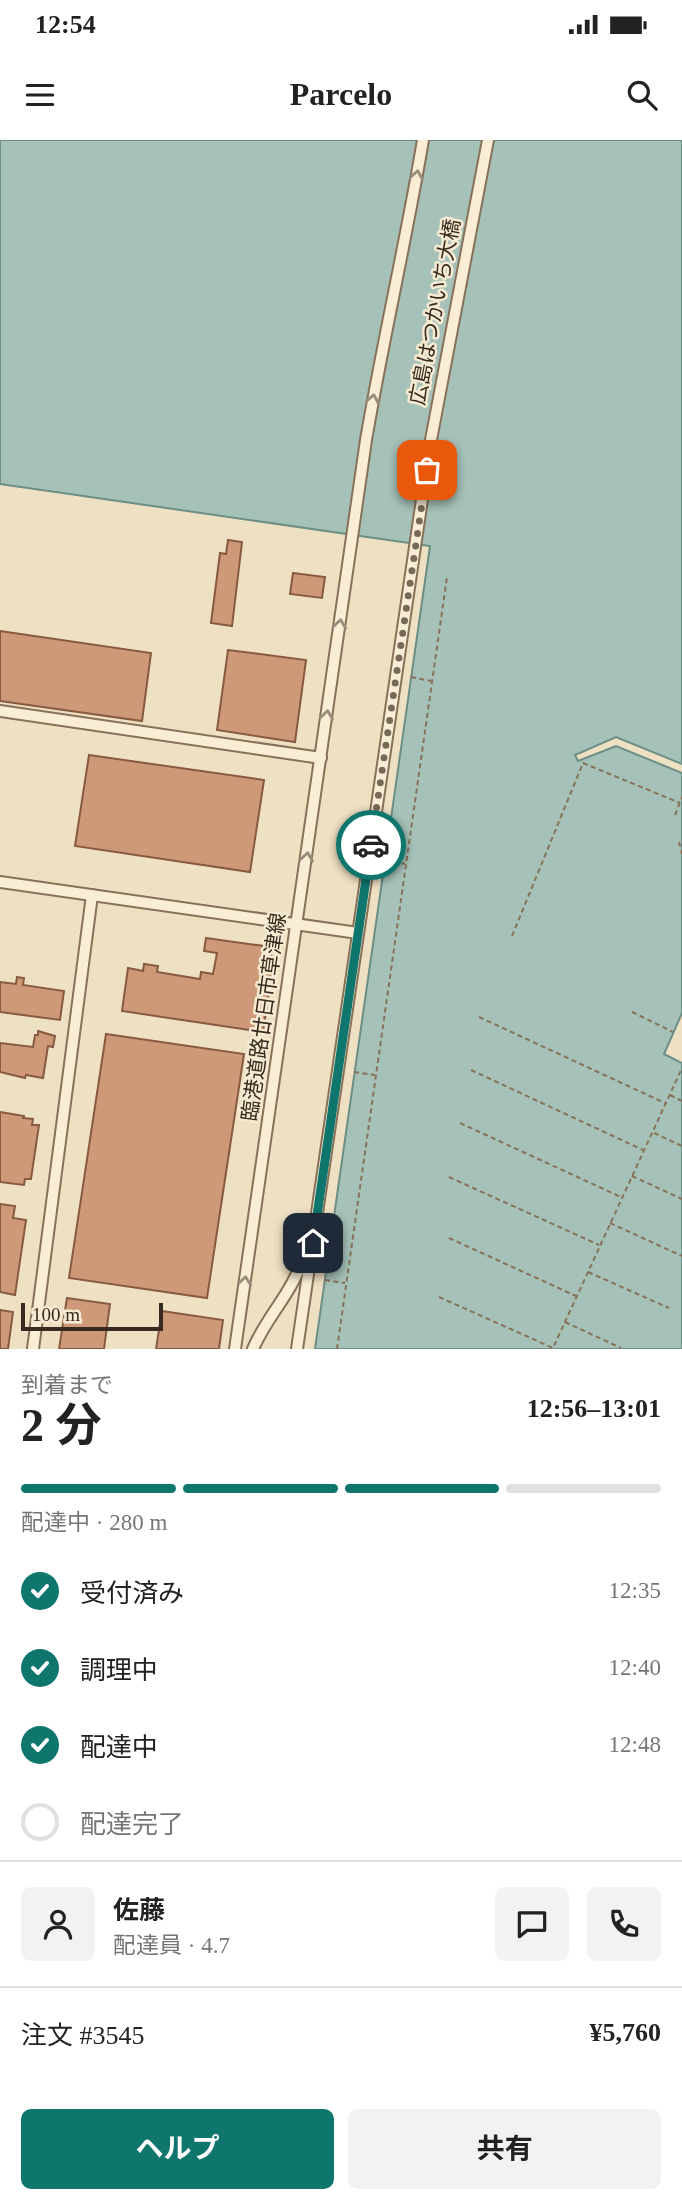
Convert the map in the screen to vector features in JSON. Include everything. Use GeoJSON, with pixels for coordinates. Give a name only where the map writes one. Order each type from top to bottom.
{"type":"FeatureCollection","features":[{"type":"Feature","properties":{"kind":"street","name":"広島はつかいち大橋"},"geometry":{"type":"LineString","coordinates":[[330,691],[377,372],[406,237],[423,140]]}},
{"type":"Feature","properties":{"kind":"street","name":"広島はつかいち大橋"},"geometry":{"type":"LineString","coordinates":[[358,933],[430,444],[488,140]]}},
{"type":"Feature","properties":{"kind":"street","name":"臨港道路廿日市草津線"},"geometry":{"type":"LineString","coordinates":[[235,1349],[330,691]]}},
{"type":"Feature","properties":{"kind":"street"},"geometry":{"type":"LineString","coordinates":[[0,712],[321,758]]}},
{"type":"Feature","properties":{"kind":"street"},"geometry":{"type":"LineString","coordinates":[[0,882],[358,933],[297,1349]]}},
{"type":"Feature","properties":{"kind":"street"},"geometry":{"type":"LineString","coordinates":[[33,1349],[92,895]]}},
{"type":"Feature","properties":{"kind":"street"},"geometry":{"type":"LineString","coordinates":[[253,1349],[297,1276],[320,1190]]}},
{"type":"Feature","properties":{"kind":"path"},"geometry":{"type":"LineString","coordinates":[[337,1349],[447,577]]}},
{"type":"Feature","properties":{"kind":"path"},"geometry":{"type":"LineString","coordinates":[[411,677],[432,681]]}},
{"type":"Feature","properties":{"kind":"path"},"geometry":{"type":"LineString","coordinates":[[512,936],[583,763],[680,803]]}},
{"type":"Feature","properties":{"kind":"path"},"geometry":{"type":"LineString","coordinates":[[675,815],[682,797]]}},
{"type":"Feature","properties":{"kind":"path"},"geometry":{"type":"LineString","coordinates":[[679,842],[682,854]]}},
{"type":"Feature","properties":{"kind":"path"},"geometry":{"type":"LineString","coordinates":[[385,860],[406,864]]}},
{"type":"Feature","properties":{"kind":"path"},"geometry":{"type":"LineString","coordinates":[[632,1012],[673,1032]]}},
{"type":"Feature","properties":{"kind":"path"},"geometry":{"type":"LineString","coordinates":[[479,1017],[666,1103]]}},
{"type":"Feature","properties":{"kind":"path"},"geometry":{"type":"LineString","coordinates":[[439,1297],[553,1348],[682,1068]]}},
{"type":"Feature","properties":{"kind":"path"},"geometry":{"type":"LineString","coordinates":[[471,1070],[644,1150]]}},
{"type":"Feature","properties":{"kind":"path"},"geometry":{"type":"LineString","coordinates":[[354,1072],[376,1075]]}},
{"type":"Feature","properties":{"kind":"path"},"geometry":{"type":"LineString","coordinates":[[669,1095],[682,1101]]}},
{"type":"Feature","properties":{"kind":"path"},"geometry":{"type":"LineString","coordinates":[[460,1123],[622,1198]]}},
{"type":"Feature","properties":{"kind":"path"},"geometry":{"type":"LineString","coordinates":[[652,1132],[682,1146]]}},
{"type":"Feature","properties":{"kind":"path"},"geometry":{"type":"LineString","coordinates":[[632,1176],[682,1199]]}},
{"type":"Feature","properties":{"kind":"path"},"geometry":{"type":"LineString","coordinates":[[449,1177],[600,1246]]}},
{"type":"Feature","properties":{"kind":"path"},"geometry":{"type":"LineString","coordinates":[[610,1223],[682,1256]]}},
{"type":"Feature","properties":{"kind":"path"},"geometry":{"type":"LineString","coordinates":[[449,1238],[577,1297]]}},
{"type":"Feature","properties":{"kind":"path"},"geometry":{"type":"LineString","coordinates":[[588,1272],[669,1308]]}},
{"type":"Feature","properties":{"kind":"path"},"geometry":{"type":"LineString","coordinates":[[325,1280],[346,1284]]}},
{"type":"Feature","properties":{"kind":"path"},"geometry":{"type":"LineString","coordinates":[[565,1322],[621,1348]]}},
{"type":"Feature","properties":{"kind":"water"},"geometry":{"type":"Polygon","coordinates":[[[0,140],[682,140],[682,764],[616,737],[575,755],[578,761],[616,746],[682,773],[682,1013],[664,1054],[682,1063],[682,1349],[315,1349],[430,546],[0,484],[0,140]]]}},
{"type":"Feature","properties":{"kind":"building"},"geometry":{"type":"Polygon","coordinates":[[[228,540],[242,542],[232,626],[211,623],[220,553],[226,554],[228,540]]]}},
{"type":"Feature","properties":{"kind":"building"},"geometry":{"type":"Polygon","coordinates":[[[293,573],[325,577],[322,598],[290,594],[293,573]]]}},
{"type":"Feature","properties":{"kind":"building"},"geometry":{"type":"Polygon","coordinates":[[[0,631],[151,653],[142,721],[0,701],[0,631]]]}},
{"type":"Feature","properties":{"kind":"building"},"geometry":{"type":"Polygon","coordinates":[[[228,650],[306,660],[295,742],[217,730],[228,650]]]}},
{"type":"Feature","properties":{"kind":"building"},"geometry":{"type":"Polygon","coordinates":[[[89,755],[264,780],[250,872],[75,846],[89,755]]]}},
{"type":"Feature","properties":{"kind":"building"},"geometry":{"type":"Polygon","coordinates":[[[206,938],[264,946],[274,959],[263,1032],[122,1011],[128,968],[143,971],[144,964],[158,966],[157,972],[200,979],[201,972],[213,974],[217,953],[204,951],[206,938]]]}},
{"type":"Feature","properties":{"kind":"building"},"geometry":{"type":"Polygon","coordinates":[[[17,977],[24,978],[23,985],[64,991],[60,1020],[0,1012],[0,982],[16,984],[17,977]]]}},
{"type":"Feature","properties":{"kind":"building"},"geometry":{"type":"Polygon","coordinates":[[[38,1031],[55,1036],[53,1047],[48,1046],[43,1078],[26,1075],[25,1078],[0,1072],[0,1043],[33,1047],[38,1031]]]}},
{"type":"Feature","properties":{"kind":"building"},"geometry":{"type":"Polygon","coordinates":[[[106,1034],[244,1054],[207,1298],[69,1278],[106,1034]]]}},
{"type":"Feature","properties":{"kind":"building"},"geometry":{"type":"Polygon","coordinates":[[[0,1112],[33,1119],[32,1125],[39,1125],[31,1179],[25,1179],[24,1185],[0,1182],[0,1112]]]}},
{"type":"Feature","properties":{"kind":"building"},"geometry":{"type":"Polygon","coordinates":[[[0,1204],[15,1206],[13,1218],[26,1220],[15,1295],[0,1292],[0,1204]]]}},
{"type":"Feature","properties":{"kind":"building"},"geometry":{"type":"Polygon","coordinates":[[[67,1298],[110,1304],[104,1349],[59,1349],[67,1298]]]}},
{"type":"Feature","properties":{"kind":"building"},"geometry":{"type":"Polygon","coordinates":[[[0,1310],[13,1312],[8,1349],[0,1349],[0,1310]]]}},
{"type":"Feature","properties":{"kind":"building"},"geometry":{"type":"Polygon","coordinates":[[[162,1311],[223,1320],[219,1349],[156,1349],[162,1311]]]}},
{"type":"Feature","properties":{"kind":"way so far"},"geometry":{"type":"LineString","coordinates":[[371,845],[427,470]]}},
{"type":"Feature","properties":{"kind":"route"},"geometry":{"type":"LineString","coordinates":[[313,1243],[371,845]]}}]}
